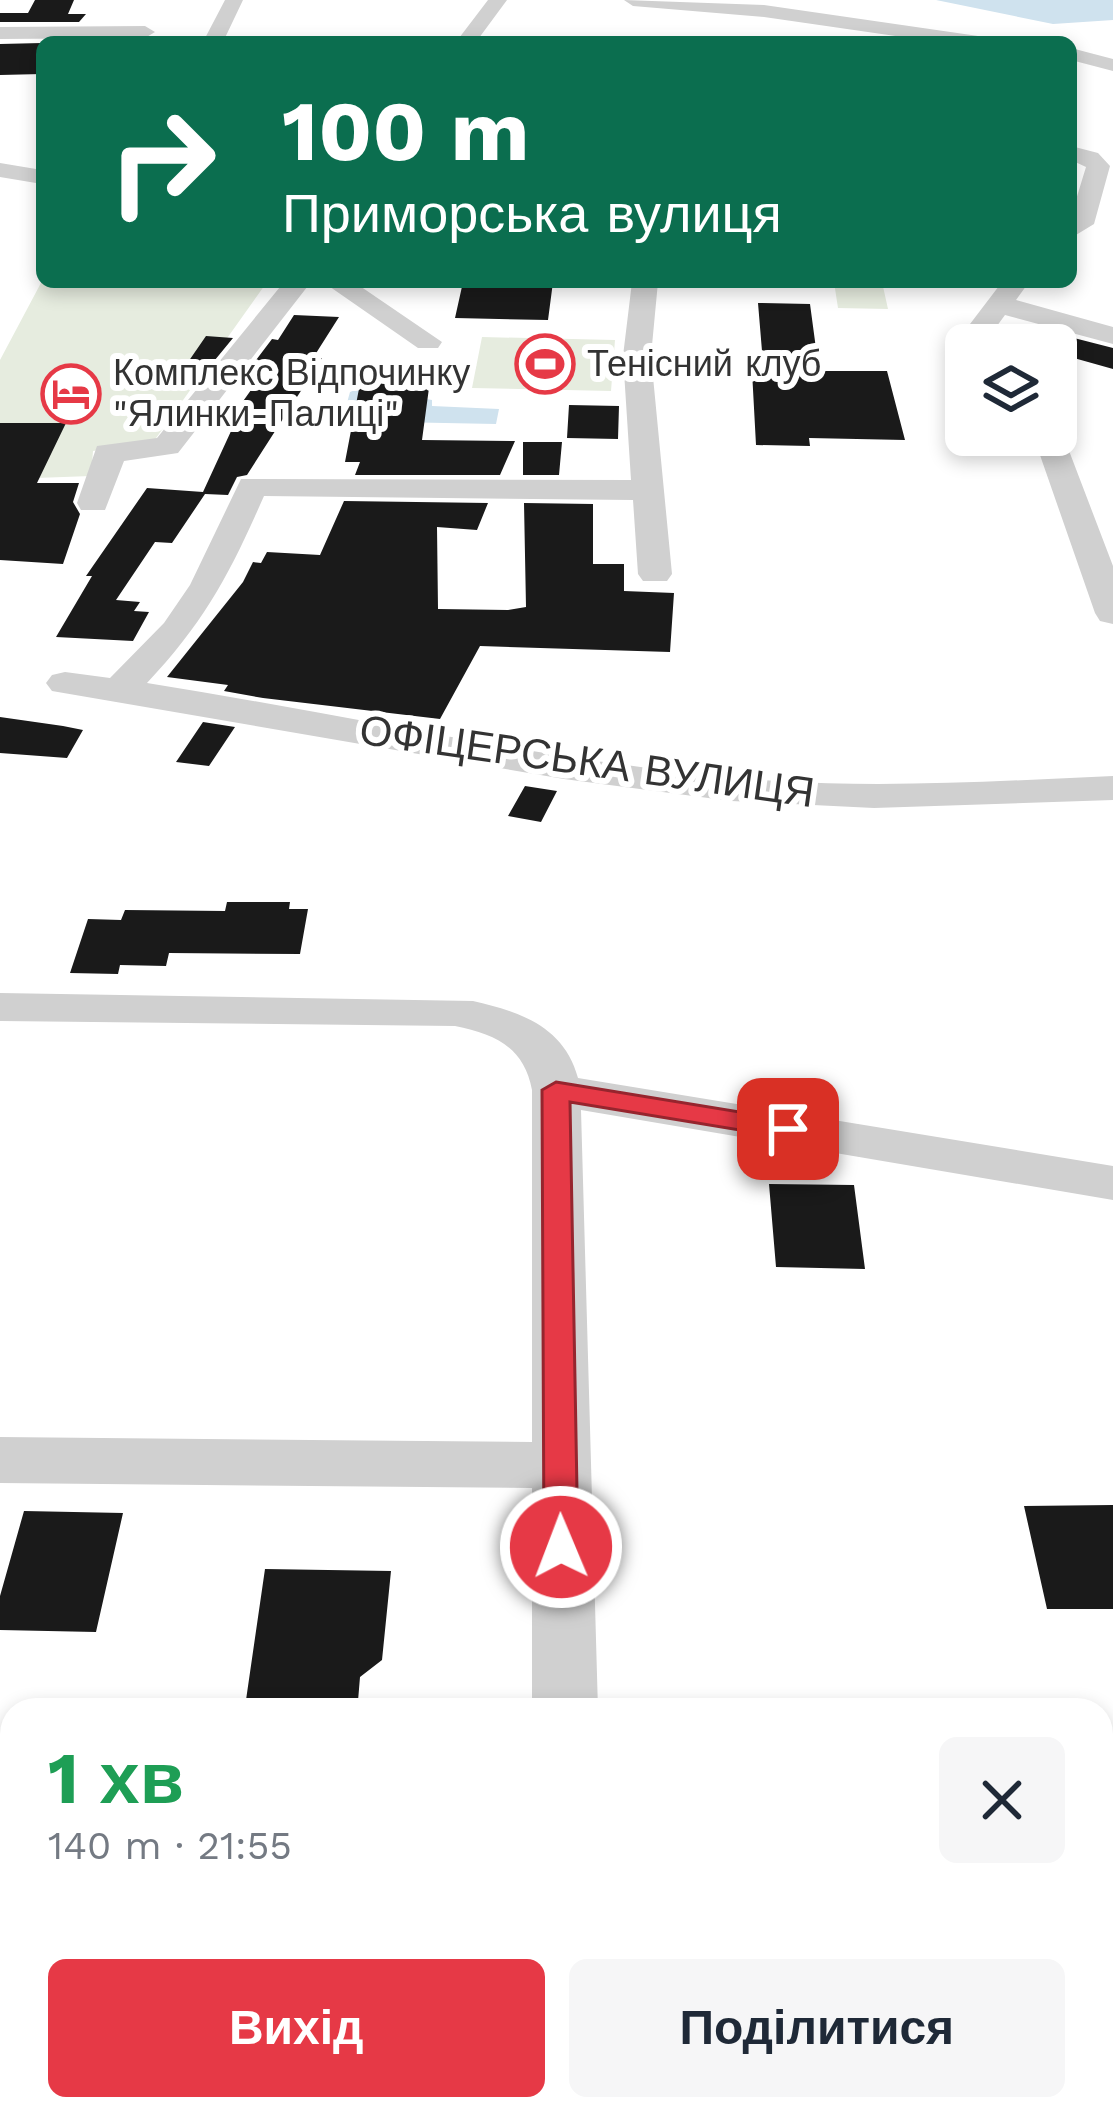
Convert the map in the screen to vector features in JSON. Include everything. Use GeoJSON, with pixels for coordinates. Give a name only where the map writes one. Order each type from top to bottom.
{"type":"FeatureCollection","features":[{"type":"Feature","properties":{"kind":"street"},"geometry":{"type":"LineString","coordinates":[[216,36],[234,0]]}},
{"type":"Feature","properties":{"kind":"street"},"geometry":{"type":"LineString","coordinates":[[471,36],[498,0]]}},
{"type":"Feature","properties":{"kind":"street"},"geometry":{"type":"LineString","coordinates":[[623,0],[716,19],[842,36]]}},
{"type":"Feature","properties":{"kind":"street"},"geometry":{"type":"LineString","coordinates":[[632,0],[764,10],[938,36]]}},
{"type":"Feature","properties":{"kind":"street"},"geometry":{"type":"LineString","coordinates":[[143,36],[156,10]]}},
{"type":"Feature","properties":{"kind":"street"},"geometry":{"type":"LineString","coordinates":[[0,33],[107,36]]}},
{"type":"Feature","properties":{"kind":"street"},"geometry":{"type":"LineString","coordinates":[[1077,56],[1113,65]]}},
{"type":"Feature","properties":{"kind":"street"},"geometry":{"type":"LineString","coordinates":[[1077,79],[1113,86]]}},
{"type":"Feature","properties":{"kind":"street"},"geometry":{"type":"LineString","coordinates":[[1077,155],[1096,161],[1104,178],[1081,224],[1084,235]]}},
{"type":"Feature","properties":{"kind":"street"},"geometry":{"type":"LineString","coordinates":[[1,171],[36,176]]}},
{"type":"Feature","properties":{"kind":"street"},"geometry":{"type":"LineString","coordinates":[[93,503],[108,453],[166,446],[293,288]]}},
{"type":"Feature","properties":{"kind":"street"},"geometry":{"type":"LineString","coordinates":[[345,288],[428,342]]}},
{"type":"Feature","properties":{"kind":"street"},"geometry":{"type":"LineString","coordinates":[[644,288],[638,356],[655,574]]}},
{"type":"Feature","properties":{"kind":"street"},"geometry":{"type":"LineString","coordinates":[[984,324],[1007,293],[1113,336]]}},
{"type":"Feature","properties":{"kind":"street"},"geometry":{"type":"LineString","coordinates":[[1056,456],[1113,613]]}},
{"type":"Feature","properties":{"kind":"street"},"geometry":{"type":"LineString","coordinates":[[119,690],[177,630],[207,585],[252,486],[647,490]]}},
{"type":"Feature","properties":{"kind":"street","name":"ОФІЦЕРСЬКА ВУЛИЦЯ"},"geometry":{"type":"LineString","coordinates":[[65,683],[551,765],[734,790],[880,797],[1113,788]]}},
{"type":"Feature","properties":{"kind":"street"},"geometry":{"type":"LineString","coordinates":[[0,1007],[455,1012],[520,1029],[554,1066],[565,1698]]}},
{"type":"Feature","properties":{"kind":"street"},"geometry":{"type":"LineString","coordinates":[[556,1090],[1113,1183]]}},
{"type":"Feature","properties":{"kind":"street"},"geometry":{"type":"LineString","coordinates":[[0,1460],[559,1466]]}},
{"type":"Feature","properties":{"kind":"shaded area"},"geometry":{"type":"Polygon","coordinates":[[[38,288],[263,288],[154,441],[93,451],[91,476],[36,478],[0,486],[0,360],[38,288]]]}},
{"type":"Feature","properties":{"kind":"shaded area"},"geometry":{"type":"Polygon","coordinates":[[[835,288],[883,288],[888,309],[838,308],[835,288]]]}},
{"type":"Feature","properties":{"kind":"shaded area","name":"Тенісний клуб"},"geometry":{"type":"Polygon","coordinates":[[[482,337],[615,340],[611,391],[472,388],[482,337]]]}},
{"type":"Feature","properties":{"kind":"water"},"geometry":{"type":"Polygon","coordinates":[[[936,0],[1113,0],[1113,20],[1053,24],[936,0]]]}},
{"type":"Feature","properties":{"kind":"water"},"geometry":{"type":"Polygon","coordinates":[[[360,388],[432,400],[432,406],[499,409],[496,424],[342,421],[350,392],[360,388]]]}},
{"type":"Feature","properties":{"kind":"building"},"geometry":{"type":"Polygon","coordinates":[[[35,0],[74,0],[68,14],[86,14],[79,22],[0,22],[0,13],[28,13],[35,0]]]}},
{"type":"Feature","properties":{"kind":"building"},"geometry":{"type":"Polygon","coordinates":[[[36,43],[36,74],[0,75],[0,44],[36,43]]]}},
{"type":"Feature","properties":{"kind":"building"},"geometry":{"type":"Polygon","coordinates":[[[462,288],[552,288],[548,320],[455,318],[462,288]]]}},
{"type":"Feature","properties":{"kind":"building"},"geometry":{"type":"Polygon","coordinates":[[[758,303],[810,304],[819,371],[887,371],[905,440],[809,438],[810,446],[756,445],[752,371],[761,371],[758,303]]]}},
{"type":"Feature","properties":{"kind":"building"},"geometry":{"type":"Polygon","coordinates":[[[294,315],[339,317],[313,358],[322,358],[247,475],[237,477],[228,495],[205,494],[172,543],[155,542],[116,600],[140,602],[134,611],[149,612],[133,641],[56,637],[92,576],[86,576],[147,488],[203,492],[232,429],[224,428],[266,369],[250,368],[272,339],[278,340],[294,315]]]}},
{"type":"Feature","properties":{"kind":"building"},"geometry":{"type":"Polygon","coordinates":[[[206,336],[233,338],[210,366],[186,365],[206,336]]]}},
{"type":"Feature","properties":{"kind":"building"},"geometry":{"type":"Polygon","coordinates":[[[1077,339],[1113,348],[1113,369],[1077,359],[1077,339]]]}},
{"type":"Feature","properties":{"kind":"building"},"geometry":{"type":"Polygon","coordinates":[[[362,373],[431,373],[422,440],[515,441],[500,475],[355,475],[360,462],[345,462],[362,373]]]}},
{"type":"Feature","properties":{"kind":"building"},"geometry":{"type":"Polygon","coordinates":[[[569,405],[619,406],[618,439],[567,438],[569,405]]]}},
{"type":"Feature","properties":{"kind":"building"},"geometry":{"type":"Polygon","coordinates":[[[0,423],[66,423],[37,483],[79,483],[73,502],[80,514],[63,564],[0,560],[0,423]]]}},
{"type":"Feature","properties":{"kind":"building"},"geometry":{"type":"Polygon","coordinates":[[[523,442],[562,442],[559,475],[523,475],[523,442]]]}},
{"type":"Feature","properties":{"kind":"building"},"geometry":{"type":"Polygon","coordinates":[[[344,501],[488,503],[477,530],[437,527],[438,609],[508,610],[526,607],[524,503],[593,504],[593,564],[624,564],[624,591],[674,593],[670,652],[480,646],[440,719],[263,698],[224,691],[228,685],[167,677],[243,582],[253,562],[261,563],[267,552],[320,555],[344,501]]]}},
{"type":"Feature","properties":{"kind":"building"},"geometry":{"type":"Polygon","coordinates":[[[0,717],[83,730],[67,758],[0,753],[0,717]]]}},
{"type":"Feature","properties":{"kind":"building"},"geometry":{"type":"Polygon","coordinates":[[[203,722],[235,727],[209,766],[176,762],[203,722]]]}},
{"type":"Feature","properties":{"kind":"building"},"geometry":{"type":"Polygon","coordinates":[[[525,786],[557,791],[541,822],[508,816],[525,786]]]}},
{"type":"Feature","properties":{"kind":"building"},"geometry":{"type":"Polygon","coordinates":[[[227,902],[290,902],[289,909],[308,909],[300,954],[169,953],[166,966],[120,965],[118,974],[70,973],[88,919],[121,920],[125,910],[225,911],[227,902]]]}},
{"type":"Feature","properties":{"kind":"building"},"geometry":{"type":"Polygon","coordinates":[[[769,1184],[854,1185],[865,1269],[776,1267],[769,1184]]]}},
{"type":"Feature","properties":{"kind":"building"},"geometry":{"type":"Polygon","coordinates":[[[1113,1505],[1113,1609],[1047,1609],[1024,1506],[1113,1505]]]}},
{"type":"Feature","properties":{"kind":"building"},"geometry":{"type":"Polygon","coordinates":[[[24,1511],[123,1513],[96,1632],[0,1630],[0,1596],[24,1511]]]}},
{"type":"Feature","properties":{"kind":"building"},"geometry":{"type":"Polygon","coordinates":[[[265,1569],[391,1571],[382,1660],[360,1677],[358,1698],[246,1698],[265,1569]]]}},
{"type":"Feature","properties":{"kind":"place","name":"Тенісний клуб"},"geometry":{"type":"Point","coordinates":[545,364]}},
{"type":"Feature","properties":{"kind":"place","name":"Комплекс Відпочинку \"Ялинки-Палиці\""},"geometry":{"type":"Point","coordinates":[71,394]}},
{"type":"Feature","properties":{"kind":"route"},"geometry":{"type":"LineString","coordinates":[[561,1547],[556,1090],[788,1129]]}}]}
